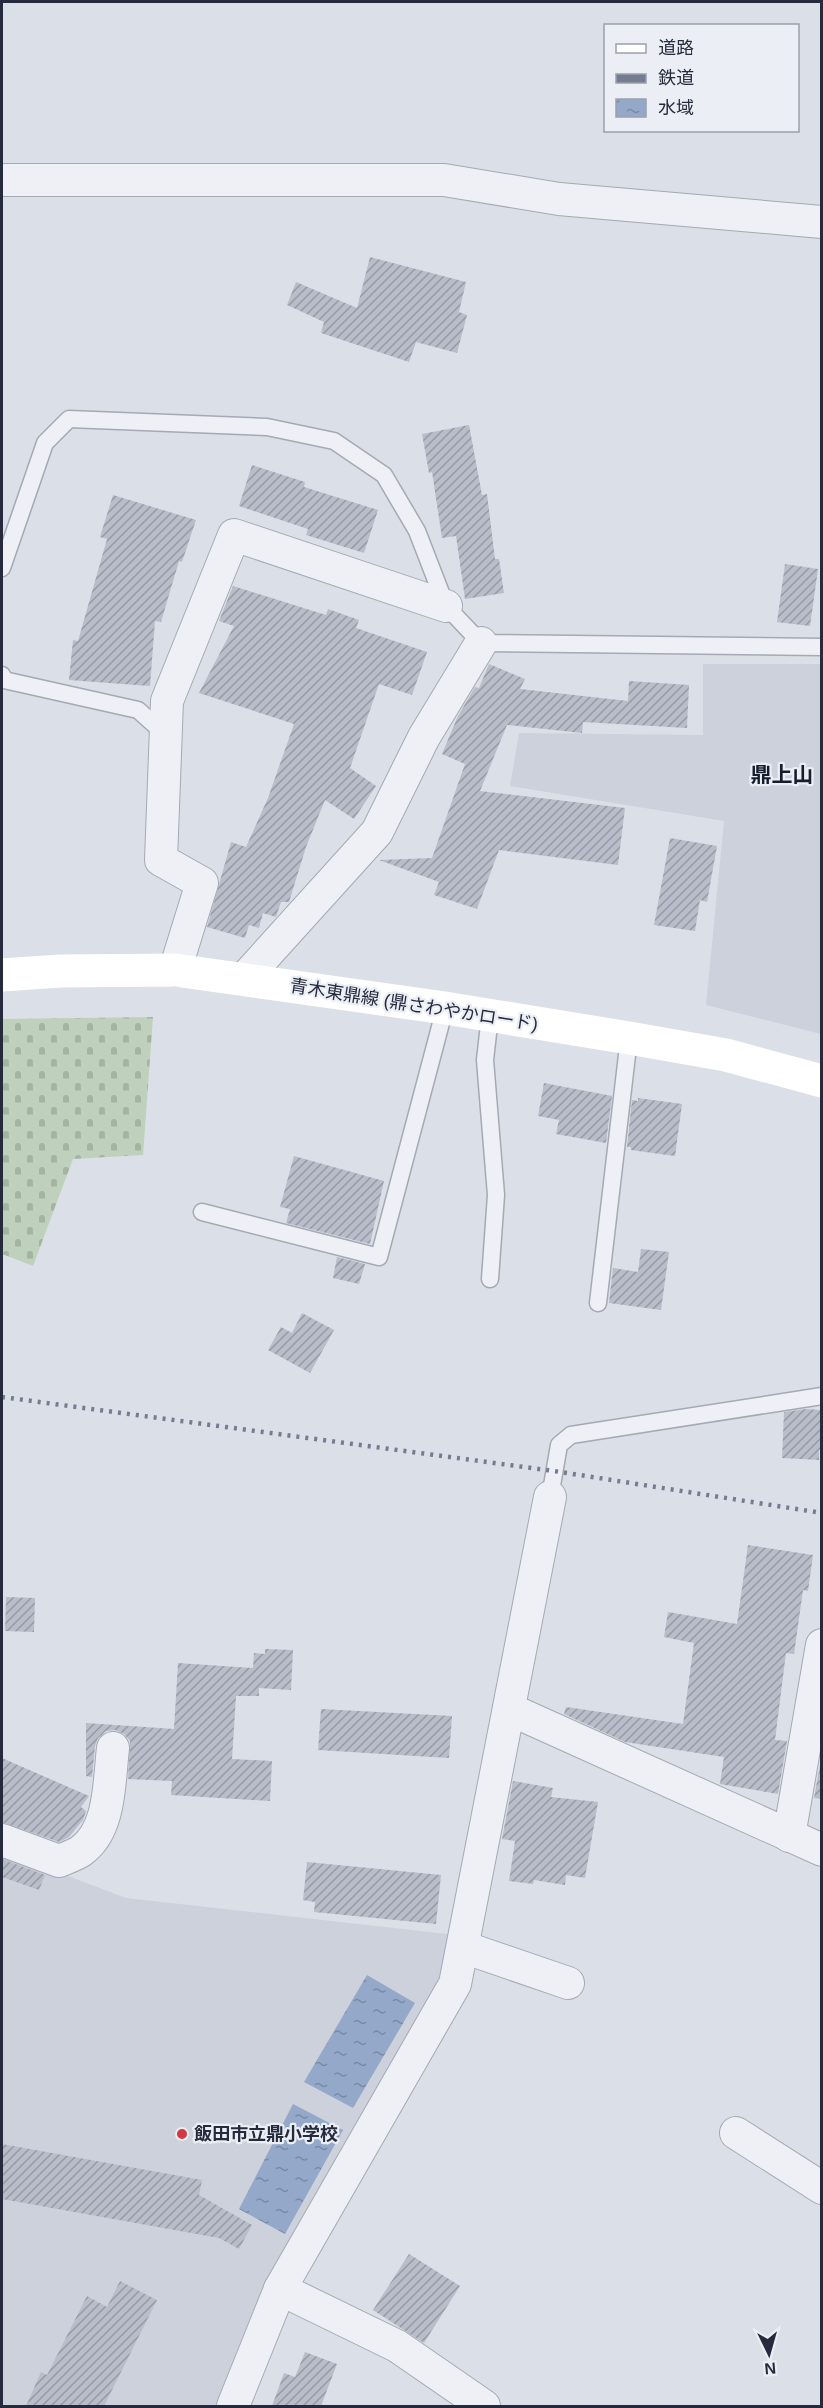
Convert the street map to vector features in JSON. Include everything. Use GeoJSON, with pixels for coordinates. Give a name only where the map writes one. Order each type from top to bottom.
{"type":"FeatureCollection","features":[{"type":"Feature","properties":{"kind":"main road","name":"青木東鼎線 (鼎さわやかロード)"},"geometry":{"type":"LineString","coordinates":[[2,975],[60,971],[175,970],[446,1008],[629,1038],[726,1055],[822,1081]]}},
{"type":"Feature","properties":{"kind":"street"},"geometry":{"type":"LineString","coordinates":[[2,180],[444,180],[559,199],[822,222]]}},
{"type":"Feature","properties":{"kind":"street"},"geometry":{"type":"LineString","coordinates":[[175,970],[202,882],[161,860],[167,701],[234,535],[446,606]]}},
{"type":"Feature","properties":{"kind":"street"},"geometry":{"type":"LineString","coordinates":[[244,979],[377,831],[424,737],[481,643]]}},
{"type":"Feature","properties":{"kind":"street"},"geometry":{"type":"LineString","coordinates":[[233,2406],[280,2289],[455,1984],[550,1497]]}},
{"type":"Feature","properties":{"kind":"street"},"geometry":{"type":"LineString","coordinates":[[789,1836],[822,1645]]}},
{"type":"Feature","properties":{"kind":"street"},"geometry":{"type":"LineString","coordinates":[[509,1710],[822,1850]]}},
{"type":"Feature","properties":{"kind":"street"},"geometry":{"type":"LineString","coordinates":[[2,1840],[59,1861],[82,1851],[98,1831],[106,1804],[112,1748]]}},
{"type":"Feature","properties":{"kind":"street"},"geometry":{"type":"LineString","coordinates":[[463,1947],[568,1983]]}},
{"type":"Feature","properties":{"kind":"street"},"geometry":{"type":"LineString","coordinates":[[736,2133],[820,2183]]}},
{"type":"Feature","properties":{"kind":"street"},"geometry":{"type":"LineString","coordinates":[[280,2289],[397,2346],[484,2406]]}},
{"type":"Feature","properties":{"kind":"lane"},"geometry":{"type":"LineString","coordinates":[[2,568],[45,443],[69,419],[267,427],[334,441],[384,475],[417,531],[446,606],[481,643],[822,647]]}},
{"type":"Feature","properties":{"kind":"lane"},"geometry":{"type":"LineString","coordinates":[[2,675],[4,680],[138,710],[166,735]]}},
{"type":"Feature","properties":{"kind":"lane"},"geometry":{"type":"LineString","coordinates":[[202,1212],[379,1257],[446,1008]]}},
{"type":"Feature","properties":{"kind":"lane"},"geometry":{"type":"LineString","coordinates":[[490,1016],[485,1060],[496,1194],[490,1279]]}},
{"type":"Feature","properties":{"kind":"lane"},"geometry":{"type":"LineString","coordinates":[[598,1303],[629,1038]]}},
{"type":"Feature","properties":{"kind":"lane"},"geometry":{"type":"LineString","coordinates":[[550,1497],[559,1445],[571,1435],[822,1396]]}},
{"type":"Feature","properties":{"kind":"shaded area"},"geometry":{"type":"Polygon","coordinates":[[[703,664],[821,664],[821,1034],[706,1005],[724,821],[510,786],[519,733],[703,735],[703,664]]]}},
{"type":"Feature","properties":{"kind":"shaded area","name":"飯田市立鼎小学校"},"geometry":{"type":"Polygon","coordinates":[[[2,1851],[126,1898],[456,1935],[444,1991],[222,2406],[2,2406],[2,1851]]]}},
{"type":"Feature","properties":{"kind":"green space"},"geometry":{"type":"Polygon","coordinates":[[[153,1017],[143,1155],[73,1159],[33,1266],[2,1254],[2,1019],[153,1017]]]}},
{"type":"Feature","properties":{"kind":"water"},"geometry":{"type":"Polygon","coordinates":[[[367,1975],[415,2003],[353,2108],[304,2082],[367,1975]]]}},
{"type":"Feature","properties":{"kind":"water"},"geometry":{"type":"Polygon","coordinates":[[[293,2104],[343,2130],[285,2234],[239,2209],[293,2104]]]}},
{"type":"Feature","properties":{"kind":"building"},"geometry":{"type":"Polygon","coordinates":[[[370,257],[466,282],[459,312],[467,315],[457,353],[416,342],[409,362],[321,333],[324,322],[287,305],[296,282],[357,308],[370,257]]]}},
{"type":"Feature","properties":{"kind":"building"},"geometry":{"type":"Polygon","coordinates":[[[469,425],[482,495],[487,494],[495,559],[499,559],[504,593],[465,599],[456,536],[442,538],[432,472],[429,473],[422,434],[469,425]]]}},
{"type":"Feature","properties":{"kind":"building"},"geometry":{"type":"Polygon","coordinates":[[[252,465],[305,482],[304,487],[378,510],[364,553],[306,535],[308,529],[239,506],[252,465]]]}},
{"type":"Feature","properties":{"kind":"building"},"geometry":{"type":"Polygon","coordinates":[[[113,495],[196,520],[182,562],[179,561],[161,622],[155,621],[150,686],[69,680],[73,640],[78,641],[107,539],[100,537],[113,495]]]}},
{"type":"Feature","properties":{"kind":"building"},"geometry":{"type":"Polygon","coordinates":[[[785,564],[818,569],[810,626],[777,622],[785,564]]]}},
{"type":"Feature","properties":{"kind":"building"},"geometry":{"type":"Polygon","coordinates":[[[233,586],[326,615],[328,609],[359,620],[356,628],[427,652],[412,695],[379,684],[350,768],[376,786],[354,819],[325,800],[306,847],[289,902],[281,902],[276,917],[263,913],[259,928],[249,925],[245,938],[207,927],[231,842],[246,847],[268,798],[294,724],[199,693],[234,626],[219,621],[233,586]]]}},
{"type":"Feature","properties":{"kind":"building"},"geometry":{"type":"Polygon","coordinates":[[[489,664],[525,679],[520,689],[628,701],[629,681],[689,685],[687,728],[583,722],[582,733],[507,725],[480,791],[625,808],[618,865],[499,850],[477,909],[434,895],[439,882],[379,860],[432,858],[465,764],[442,754],[458,716],[475,687],[479,688],[489,664]]]}},
{"type":"Feature","properties":{"kind":"building"},"geometry":{"type":"Polygon","coordinates":[[[670,838],[717,846],[707,902],[700,900],[695,931],[654,925],[670,838]]]}},
{"type":"Feature","properties":{"kind":"building"},"geometry":{"type":"Polygon","coordinates":[[[544,1083],[612,1096],[606,1143],[556,1134],[559,1120],[538,1116],[544,1083]]]}},
{"type":"Feature","properties":{"kind":"building"},"geometry":{"type":"Polygon","coordinates":[[[638,1098],[682,1104],[675,1156],[631,1150],[631,1147],[627,1147],[632,1100],[638,1101],[638,1098]]]}},
{"type":"Feature","properties":{"kind":"building"},"geometry":{"type":"Polygon","coordinates":[[[294,1156],[384,1181],[370,1244],[286,1223],[290,1209],[280,1207],[294,1156]]]}},
{"type":"Feature","properties":{"kind":"building"},"geometry":{"type":"Polygon","coordinates":[[[641,1249],[669,1252],[661,1310],[609,1303],[613,1268],[638,1272],[641,1249]]]}},
{"type":"Feature","properties":{"kind":"building"},"geometry":{"type":"Polygon","coordinates":[[[337,1257],[365,1264],[359,1284],[333,1278],[337,1257]]]}},
{"type":"Feature","properties":{"kind":"building"},"geometry":{"type":"Polygon","coordinates":[[[302,1313],[334,1330],[310,1373],[268,1350],[281,1327],[292,1333],[302,1313]]]}},
{"type":"Feature","properties":{"kind":"building"},"geometry":{"type":"Polygon","coordinates":[[[820,1410],[822,1450],[819,1450],[819,1460],[782,1458],[784,1412],[820,1410]]]}},
{"type":"Feature","properties":{"kind":"building"},"geometry":{"type":"Polygon","coordinates":[[[748,1545],[813,1555],[808,1591],[803,1590],[794,1654],[786,1653],[775,1740],[787,1741],[778,1794],[720,1784],[724,1757],[625,1742],[564,1714],[566,1707],[683,1724],[694,1643],[664,1637],[668,1612],[737,1624],[748,1545]]]}},
{"type":"Feature","properties":{"kind":"building"},"geometry":{"type":"Polygon","coordinates":[[[6,1597],[35,1598],[34,1632],[5,1631],[6,1597]]]}},
{"type":"Feature","properties":{"kind":"building"},"geometry":{"type":"Polygon","coordinates":[[[265,1649],[293,1650],[291,1690],[259,1688],[259,1696],[236,1696],[232,1759],[272,1761],[270,1801],[171,1795],[172,1781],[128,1779],[130,1741],[124,1734],[115,1730],[106,1731],[98,1738],[92,1777],[86,1776],[86,1723],[174,1729],[178,1663],[253,1668],[254,1653],[265,1654],[265,1649]]]}},
{"type":"Feature","properties":{"kind":"building"},"geometry":{"type":"Polygon","coordinates":[[[321,1709],[452,1716],[449,1758],[318,1750],[321,1709]]]}},
{"type":"Feature","properties":{"kind":"building"},"geometry":{"type":"Polygon","coordinates":[[[822,1754],[822,1799],[814,1798],[822,1754]]]}},
{"type":"Feature","properties":{"kind":"building"},"geometry":{"type":"Polygon","coordinates":[[[2,1758],[89,1796],[81,1807],[86,1811],[83,1820],[69,1837],[59,1842],[2,1822],[2,1758]]]}},
{"type":"Feature","properties":{"kind":"building"},"geometry":{"type":"Polygon","coordinates":[[[513,1781],[553,1788],[551,1797],[598,1802],[585,1878],[566,1875],[565,1885],[534,1880],[533,1884],[509,1881],[515,1841],[502,1839],[513,1781]]]}},
{"type":"Feature","properties":{"kind":"building"},"geometry":{"type":"Polygon","coordinates":[[[2,1859],[45,1875],[39,1890],[2,1877],[2,1859]]]}},
{"type":"Feature","properties":{"kind":"building"},"geometry":{"type":"Polygon","coordinates":[[[307,1862],[441,1875],[436,1924],[314,1912],[315,1902],[303,1900],[307,1862]]]}},
{"type":"Feature","properties":{"kind":"building"},"geometry":{"type":"Polygon","coordinates":[[[2,2144],[202,2180],[199,2195],[252,2225],[239,2249],[219,2238],[2,2199],[2,2144]]]}},
{"type":"Feature","properties":{"kind":"building"},"geometry":{"type":"Polygon","coordinates":[[[409,2254],[460,2286],[424,2343],[373,2310],[409,2254]]]}},
{"type":"Feature","properties":{"kind":"building"},"geometry":{"type":"Polygon","coordinates":[[[120,2281],[157,2300],[104,2406],[26,2406],[41,2372],[47,2375],[87,2296],[107,2307],[120,2281]]]}},
{"type":"Feature","properties":{"kind":"building"},"geometry":{"type":"Polygon","coordinates":[[[305,2352],[337,2364],[321,2406],[272,2406],[284,2373],[295,2377],[305,2352]]]}},
{"type":"Feature","properties":{"kind":"railway"},"geometry":{"type":"LineString","coordinates":[[2,1397],[554,1471],[822,1513]]}},
{"type":"Feature","properties":{"kind":"place","name":"飯田市立鼎小学校"},"geometry":{"type":"Point","coordinates":[182,2134]}},
{"type":"Feature","properties":{"kind":"district","name":"鼎上山"},"geometry":{"type":"Point","coordinates":[782,775]}}]}
